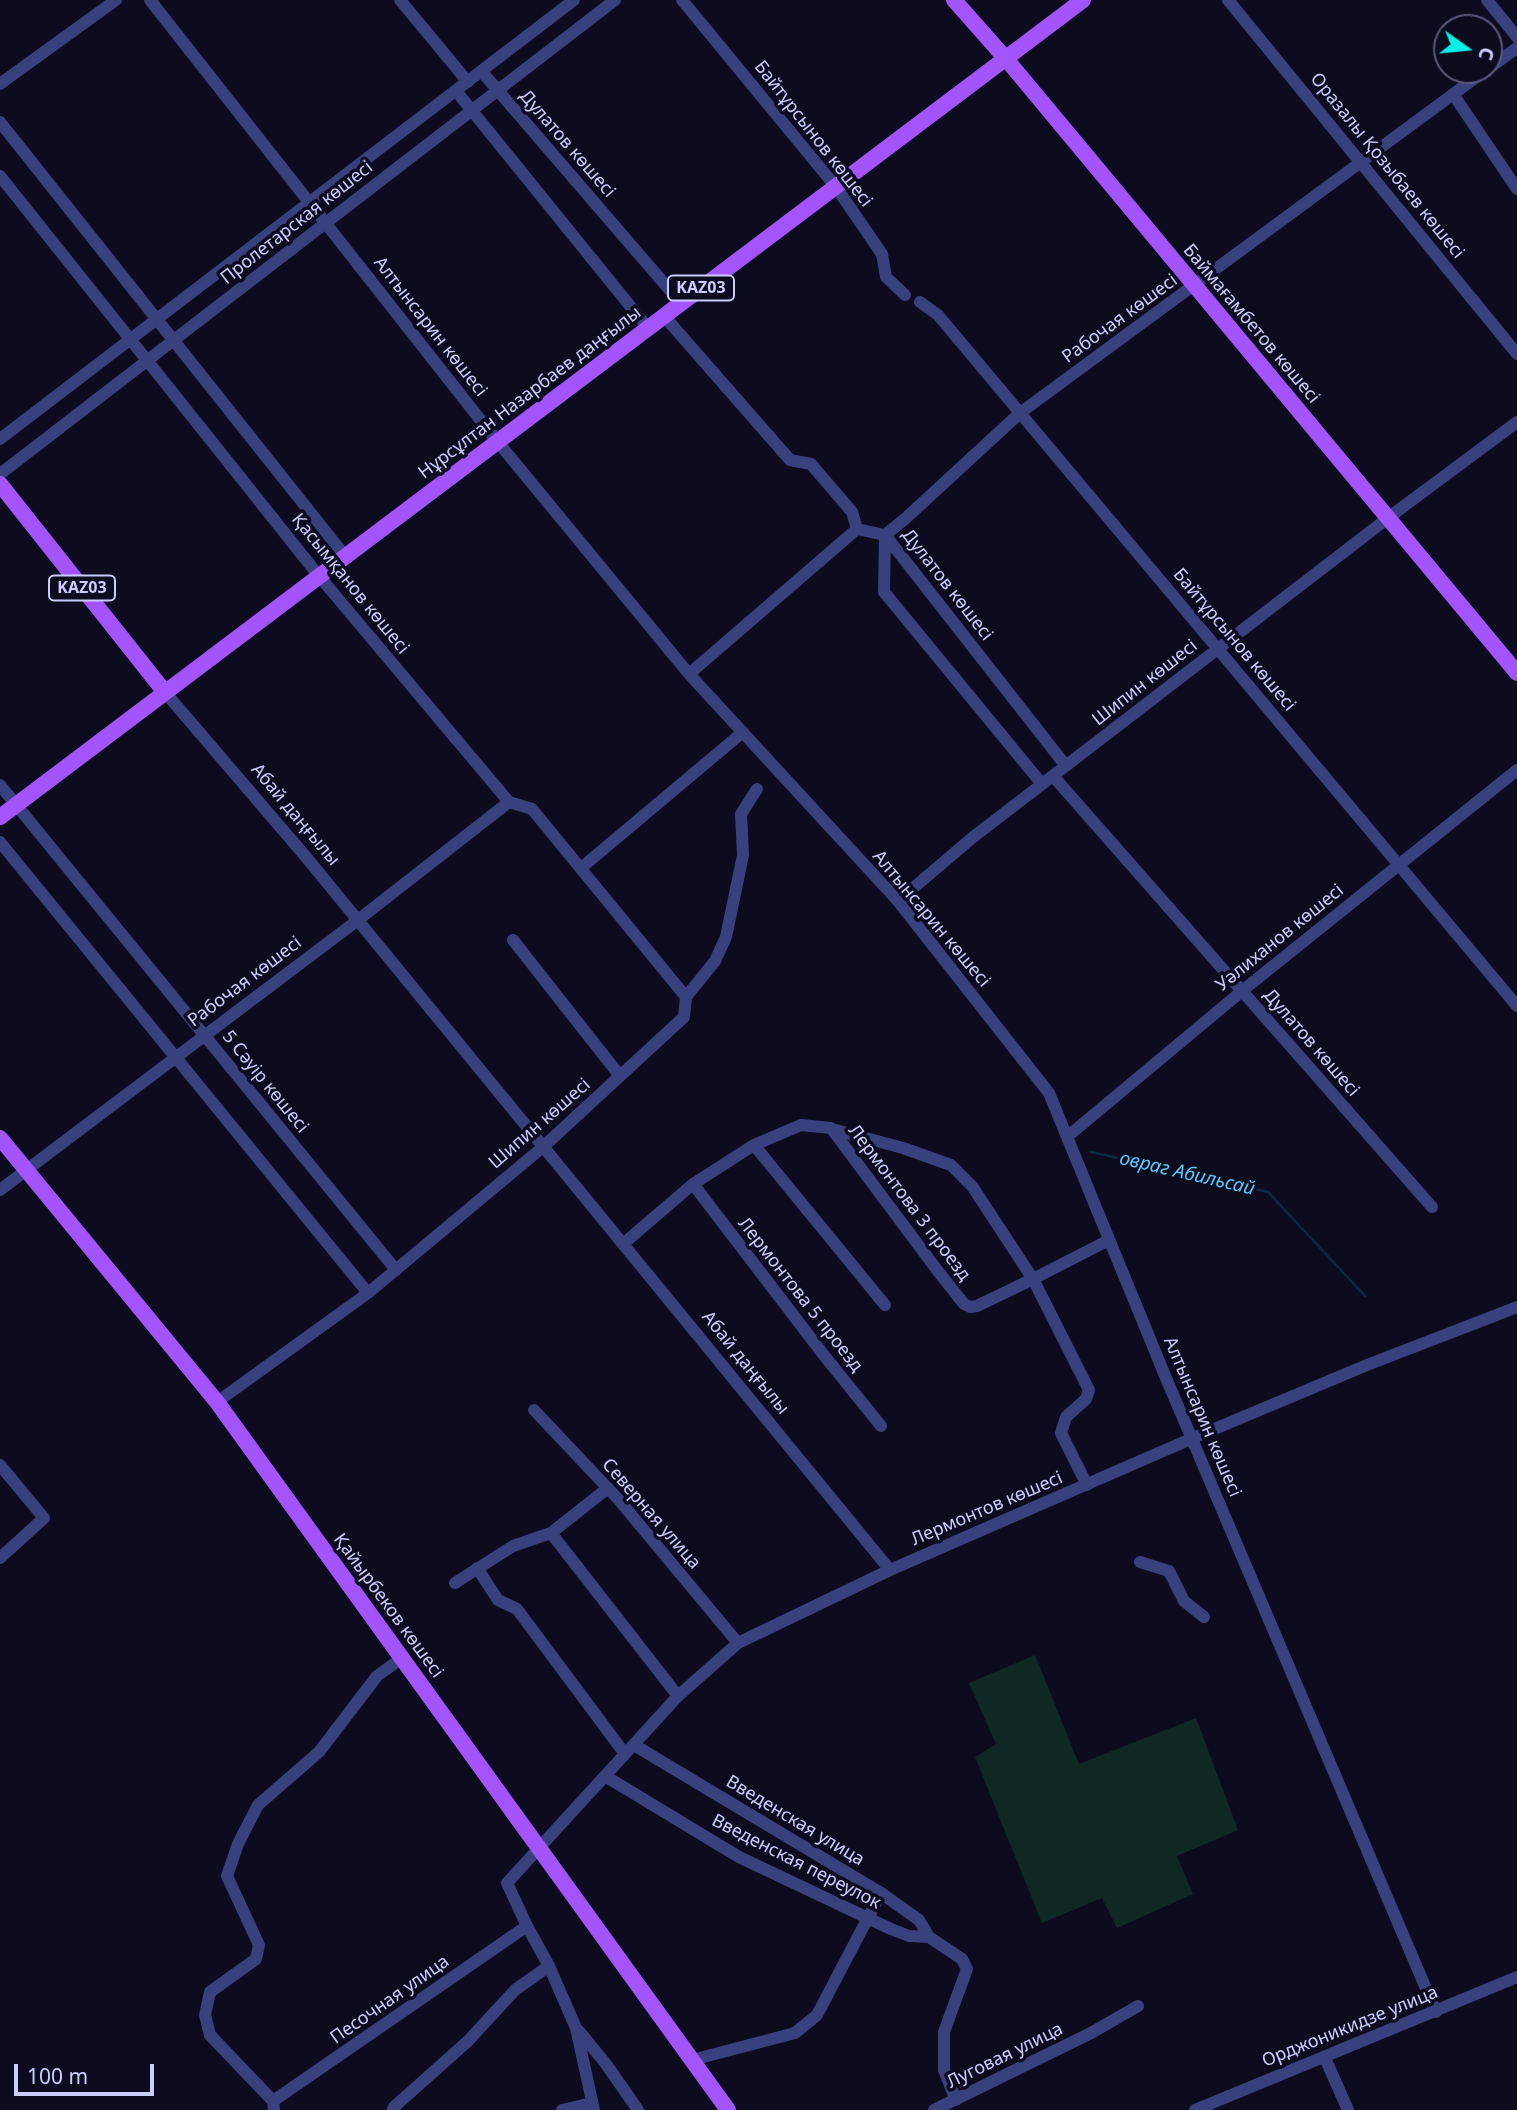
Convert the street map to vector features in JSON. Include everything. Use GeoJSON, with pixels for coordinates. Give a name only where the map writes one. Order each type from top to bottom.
{"type":"FeatureCollection","features":[{"type":"Feature","properties":{"kind":"main road","name":"Баймағамбетов көшесі"},"geometry":{"type":"LineString","coordinates":[[954,0],[1007,60],[1517,673]]}},
{"type":"Feature","properties":{"kind":"main road","name":"Нұрсұлтан Назарбаев даңғылы"},"geometry":{"type":"LineString","coordinates":[[0,817],[164,691],[1007,60],[1083,0]]}},
{"type":"Feature","properties":{"kind":"main road","name":"Абай даңғылы"},"geometry":{"type":"LineString","coordinates":[[0,484],[164,691]]}},
{"type":"Feature","properties":{"kind":"main road","name":"Қайырбеков көшесі"},"geometry":{"type":"LineString","coordinates":[[0,1138],[217,1402],[728,2110]]}},
{"type":"Feature","properties":{"kind":"street"},"geometry":{"type":"LineString","coordinates":[[0,84],[117,0]]}},
{"type":"Feature","properties":{"kind":"street","name":"Алтынсарин көшесі"},"geometry":{"type":"LineString","coordinates":[[150,0],[497,441],[689,674],[898,901],[1049,1093],[1436,2012]]}},
{"type":"Feature","properties":{"kind":"street"},"geometry":{"type":"LineString","coordinates":[[400,0],[468,82]]}},
{"type":"Feature","properties":{"kind":"street","name":"Пролетарская көшесі"},"geometry":{"type":"LineString","coordinates":[[0,439],[574,0]]}},
{"type":"Feature","properties":{"kind":"street","name":"Пролетарская көшесі"},"geometry":{"type":"LineString","coordinates":[[0,474],[615,0]]}},
{"type":"Feature","properties":{"kind":"street","name":"Байтұрсынов көшесі"},"geometry":{"type":"LineString","coordinates":[[682,0],[836,187],[882,254],[886,277],[905,295]]}},
{"type":"Feature","properties":{"kind":"street","name":"Оразалы Қозыбаев көшесі"},"geometry":{"type":"LineString","coordinates":[[1228,0],[1517,354]]}},
{"type":"Feature","properties":{"kind":"street"},"geometry":{"type":"LineString","coordinates":[[1487,0],[1517,37]]}},
{"type":"Feature","properties":{"kind":"street","name":"Дулатов көшесі"},"geometry":{"type":"LineString","coordinates":[[482,72],[681,303]]}},
{"type":"Feature","properties":{"kind":"street","name":"Рабочая көшесі"},"geometry":{"type":"LineString","coordinates":[[689,674],[872,532],[906,518],[1020,413],[1467,84]]}},
{"type":"Feature","properties":{"kind":"street"},"geometry":{"type":"LineString","coordinates":[[456,92],[648,328]]}},
{"type":"Feature","properties":{"kind":"street"},"geometry":{"type":"LineString","coordinates":[[1453,94],[1517,190]]}},
{"type":"Feature","properties":{"kind":"street","name":"Қасымқанов көшесі"},"geometry":{"type":"LineString","coordinates":[[0,122],[345,556]]}},
{"type":"Feature","properties":{"kind":"street","name":"Қасымқанов көшесі"},"geometry":{"type":"LineString","coordinates":[[0,176],[319,576],[509,802],[532,808],[686,998]]}},
{"type":"Feature","properties":{"kind":"street","name":"Байтұрсынов көшесі"},"geometry":{"type":"LineString","coordinates":[[920,302],[938,315],[1517,1006]]}},
{"type":"Feature","properties":{"kind":"street","name":"Дулатов көшесі"},"geometry":{"type":"LineString","coordinates":[[664,316],[790,460],[811,464],[872,532],[1066,766]]}},
{"type":"Feature","properties":{"kind":"street","name":"Шипин көшесі"},"geometry":{"type":"LineString","coordinates":[[898,901],[972,838],[1517,422]]}},
{"type":"Feature","properties":{"kind":"street","name":"Дулатов көшесі"},"geometry":{"type":"LineString","coordinates":[[872,532],[884,592],[1047,780],[1241,991],[1432,1207]]}},
{"type":"Feature","properties":{"kind":"street","name":"Абай даңғылы"},"geometry":{"type":"LineString","coordinates":[[164,691],[358,920],[890,1570]]}},
{"type":"Feature","properties":{"kind":"street"},"geometry":{"type":"LineString","coordinates":[[581,868],[743,733]]}},
{"type":"Feature","properties":{"kind":"street","name":"Уәлиханов көшесі"},"geometry":{"type":"LineString","coordinates":[[1067,1137],[1241,991],[1517,770]]}},
{"type":"Feature","properties":{"kind":"street","name":"5 Сәуір көшесі"},"geometry":{"type":"LineString","coordinates":[[0,785],[396,1270]]}},
{"type":"Feature","properties":{"kind":"street","name":"Шипин көшесі"},"geometry":{"type":"LineString","coordinates":[[217,1402],[369,1293],[543,1147],[684,1017],[686,998],[715,961],[726,937],[743,855],[741,814],[757,789]]}},
{"type":"Feature","properties":{"kind":"street","name":"Рабочая көшесі"},"geometry":{"type":"LineString","coordinates":[[0,1190],[358,920],[509,802]]}},
{"type":"Feature","properties":{"kind":"street"},"geometry":{"type":"LineString","coordinates":[[0,842],[369,1293]]}},
{"type":"Feature","properties":{"kind":"street"},"geometry":{"type":"LineString","coordinates":[[513,940],[620,1076]]}},
{"type":"Feature","properties":{"kind":"street"},"geometry":{"type":"LineString","coordinates":[[623,1244],[693,1184],[754,1145],[801,1125],[832,1128],[951,1165],[972,1186],[1033,1279],[1088,1390],[1086,1399],[1066,1417],[1061,1433],[1087,1485]]}},
{"type":"Feature","properties":{"kind":"street","name":"Лермонтова 3 проезд"},"geometry":{"type":"LineString","coordinates":[[832,1128],[964,1304],[970,1307],[977,1306],[1109,1240]]}},
{"type":"Feature","properties":{"kind":"street"},"geometry":{"type":"LineString","coordinates":[[754,1145],[885,1305]]}},
{"type":"Feature","properties":{"kind":"street","name":"Лермонтова 5 проезд"},"geometry":{"type":"LineString","coordinates":[[693,1184],[881,1426]]}},
{"type":"Feature","properties":{"kind":"street","name":"Лермонтов көшесі"},"geometry":{"type":"LineString","coordinates":[[527,1927],[507,1884],[678,1696],[738,1643],[890,1570],[1193,1438],[1367,1365],[1517,1307]]}},
{"type":"Feature","properties":{"kind":"street","name":"Северная улица"},"geometry":{"type":"LineString","coordinates":[[534,1410],[608,1488],[738,1643]]}},
{"type":"Feature","properties":{"kind":"street"},"geometry":{"type":"LineString","coordinates":[[0,1465],[44,1518],[0,1558]]}},
{"type":"Feature","properties":{"kind":"street"},"geometry":{"type":"LineString","coordinates":[[454,1583],[513,1546],[551,1533],[608,1488]]}},
{"type":"Feature","properties":{"kind":"street"},"geometry":{"type":"LineString","coordinates":[[551,1533],[678,1696]]}},
{"type":"Feature","properties":{"kind":"street"},"geometry":{"type":"LineString","coordinates":[[1140,1562],[1169,1571],[1184,1601],[1204,1617]]}},
{"type":"Feature","properties":{"kind":"street"},"geometry":{"type":"LineString","coordinates":[[477,1568],[498,1600],[517,1609],[629,1749]]}},
{"type":"Feature","properties":{"kind":"street"},"geometry":{"type":"LineString","coordinates":[[273,2106],[210,2035],[205,2015],[210,1992],[256,1959],[259,1945],[227,1876],[238,1844],[258,1805],[319,1752],[377,1676],[402,1658]]}},
{"type":"Feature","properties":{"kind":"street","name":"Введенская улица"},"geometry":{"type":"LineString","coordinates":[[629,1749],[881,1894],[919,1920],[929,1937]]}},
{"type":"Feature","properties":{"kind":"street","name":"Введенская переулок"},"geometry":{"type":"LineString","coordinates":[[605,1776],[739,1857],[909,1936],[929,1937],[962,1959],[966,1964],[966,1973],[944,2032],[944,2070],[956,2100]]}},
{"type":"Feature","properties":{"kind":"street"},"geometry":{"type":"LineString","coordinates":[[692,2060],[795,2033],[817,2015],[881,1894]]}},
{"type":"Feature","properties":{"kind":"street"},"geometry":{"type":"LineString","coordinates":[[527,1927],[549,1966],[576,2028],[593,2106],[562,2110]]}},
{"type":"Feature","properties":{"kind":"street","name":"Песочная улица"},"geometry":{"type":"LineString","coordinates":[[273,2106],[527,1927]]}},
{"type":"Feature","properties":{"kind":"street"},"geometry":{"type":"LineString","coordinates":[[393,2110],[468,2041],[514,1990],[549,1966]]}},
{"type":"Feature","properties":{"kind":"street","name":"Орджоникидзе улица"},"geometry":{"type":"LineString","coordinates":[[1195,2110],[1517,1977]]}},
{"type":"Feature","properties":{"kind":"street","name":"Луговая улица"},"geometry":{"type":"LineString","coordinates":[[934,2110],[1091,2033],[1138,2006]]}},
{"type":"Feature","properties":{"kind":"street"},"geometry":{"type":"LineString","coordinates":[[576,2028],[606,2064],[638,2110]]}},
{"type":"Feature","properties":{"kind":"street"},"geometry":{"type":"LineString","coordinates":[[1325,2058],[1348,2110]]}},
{"type":"Feature","properties":{"kind":"green space"},"geometry":{"type":"Polygon","coordinates":[[[1035,1655],[1079,1764],[1196,1718],[1238,1830],[1177,1856],[1193,1894],[1117,1928],[1102,1898],[1042,1923],[975,1757],[996,1744],[969,1683],[1035,1655]]]}},
{"type":"Feature","properties":{"kind":"waterway","name":"овраг Абильсай"},"geometry":{"type":"LineString","coordinates":[[1091,1152],[1268,1192],[1365,1296]]}}]}
